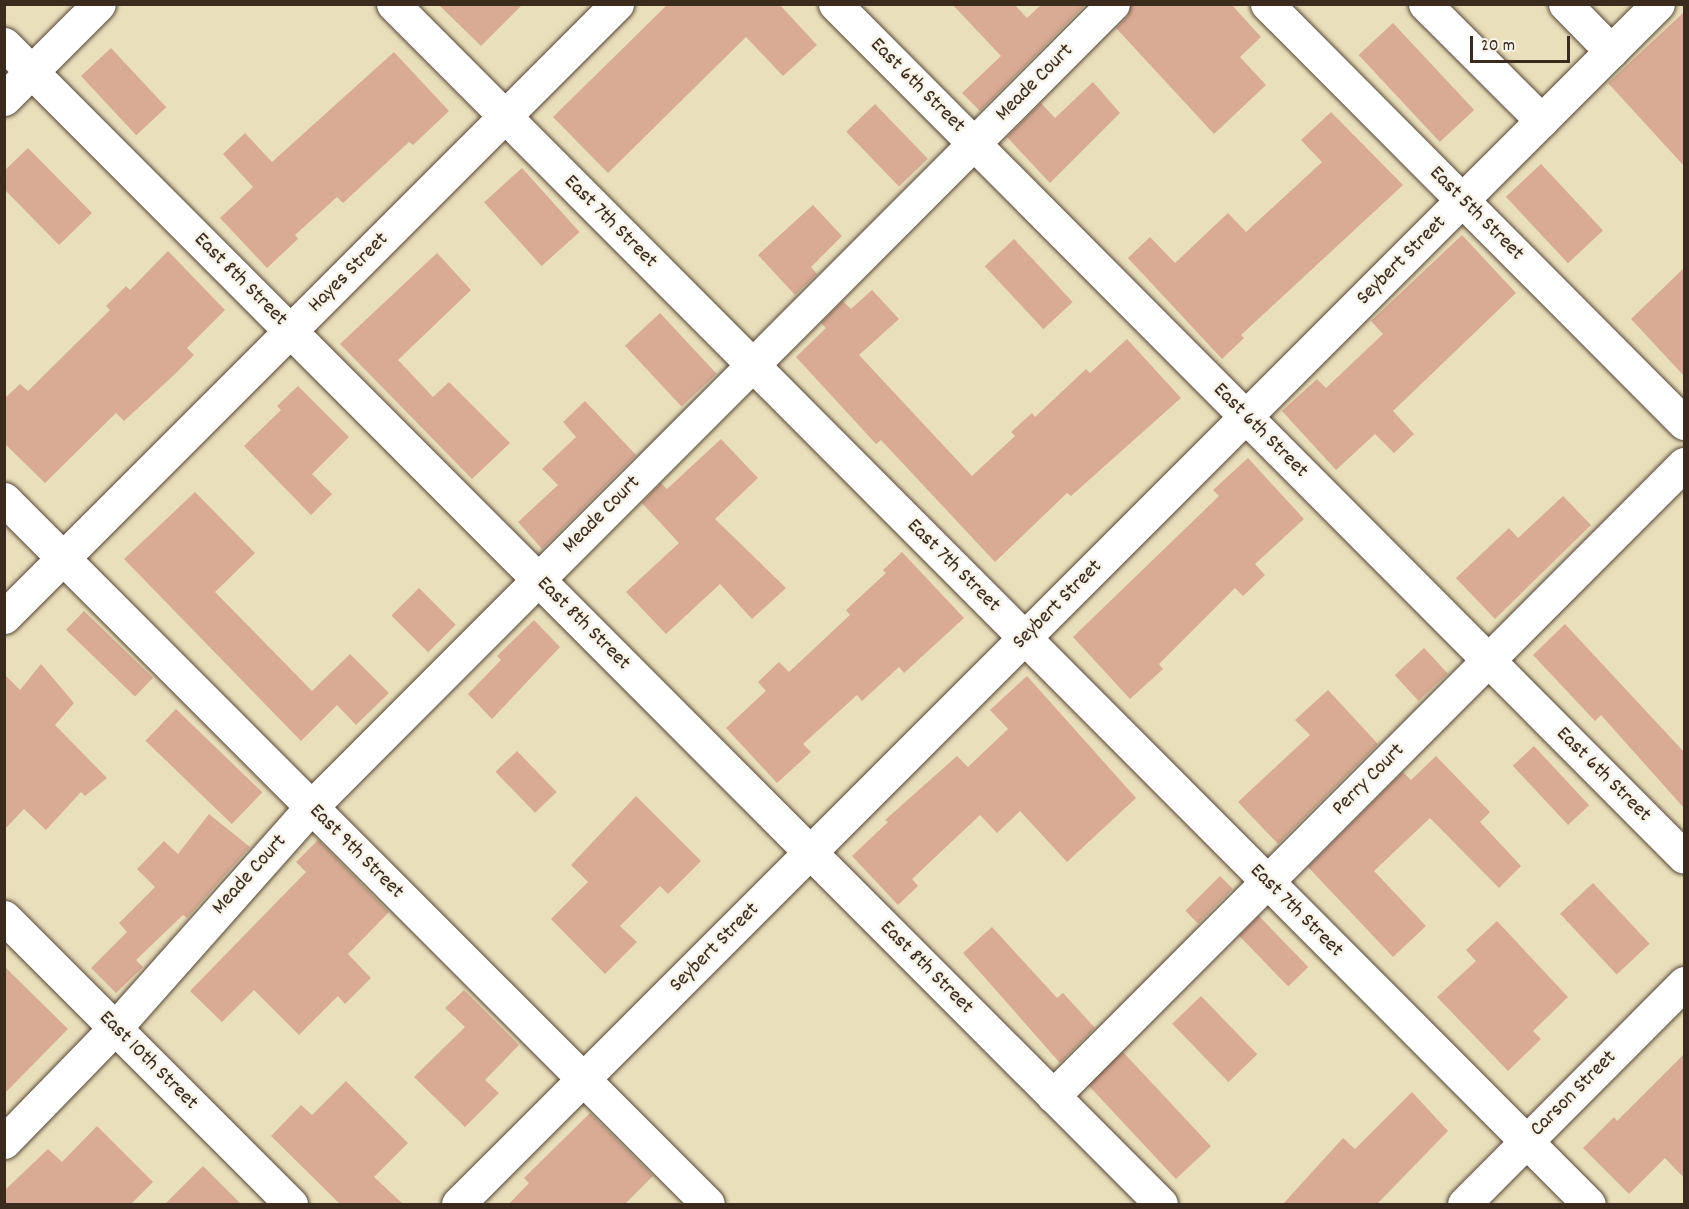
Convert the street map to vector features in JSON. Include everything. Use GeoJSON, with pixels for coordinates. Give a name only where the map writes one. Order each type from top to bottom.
{"type":"FeatureCollection","features":[{"type":"Feature","properties":{"kind":"street"},"geometry":{"type":"LineString","coordinates":[[4,99],[99,4]]}},
{"type":"Feature","properties":{"kind":"street","name":"East 7th Street"},"geometry":{"type":"LineString","coordinates":[[393,4],[1589,1204]]}},
{"type":"Feature","properties":{"kind":"street","name":"Hayes Street"},"geometry":{"type":"LineString","coordinates":[[4,617],[617,4]]}},
{"type":"Feature","properties":{"kind":"street","name":"East 6th Street"},"geometry":{"type":"LineString","coordinates":[[836,4],[1684,857]]}},
{"type":"Feature","properties":{"kind":"street","name":"Meade Court"},"geometry":{"type":"LineString","coordinates":[[4,1142],[115,1028],[311,807],[1113,4]]}},
{"type":"Feature","properties":{"kind":"street","name":"East 5th Street"},"geometry":{"type":"LineString","coordinates":[[1267,4],[1684,423]]}},
{"type":"Feature","properties":{"kind":"street"},"geometry":{"type":"LineString","coordinates":[[1425,4],[1542,121]]}},
{"type":"Feature","properties":{"kind":"street"},"geometry":{"type":"LineString","coordinates":[[1565,4],[1611,51]]}},
{"type":"Feature","properties":{"kind":"street","name":"Seybert Street"},"geometry":{"type":"LineString","coordinates":[[458,1204],[1658,4]]}},
{"type":"Feature","properties":{"kind":"street","name":"East 8th Street"},"geometry":{"type":"LineString","coordinates":[[4,44],[1161,1204]]}},
{"type":"Feature","properties":{"kind":"street","name":"Perry Court"},"geometry":{"type":"LineString","coordinates":[[1053,1096],[1684,464]]}},
{"type":"Feature","properties":{"kind":"street","name":"East 9th Street"},"geometry":{"type":"LineString","coordinates":[[4,499],[708,1204]]}},
{"type":"Feature","properties":{"kind":"street","name":"East 10th Street"},"geometry":{"type":"LineString","coordinates":[[4,917],[291,1204]]}},
{"type":"Feature","properties":{"kind":"street","name":"Carson Street"},"geometry":{"type":"LineString","coordinates":[[1464,1204],[1684,983]]}},
{"type":"Feature","properties":{"kind":"building"},"geometry":{"type":"Polygon","coordinates":[[[438,4],[523,4],[481,46],[438,4]]]}},
{"type":"Feature","properties":{"kind":"building"},"geometry":{"type":"Polygon","coordinates":[[[668,4],[779,4],[817,45],[783,76],[746,37],[608,173],[553,117],[668,4]]]}},
{"type":"Feature","properties":{"kind":"building"},"geometry":{"type":"Polygon","coordinates":[[[952,4],[1014,4],[1027,18],[1042,4],[1086,4],[980,111],[962,93],[1001,56],[952,4]]]}},
{"type":"Feature","properties":{"kind":"building"},"geometry":{"type":"Polygon","coordinates":[[[1131,4],[1231,4],[1261,37],[1240,57],[1266,85],[1214,134],[1116,28],[1127,17],[1131,4]]]}},
{"type":"Feature","properties":{"kind":"building"},"geometry":{"type":"Polygon","coordinates":[[[1684,12],[1684,166],[1608,83],[1684,12]]]}},
{"type":"Feature","properties":{"kind":"building"},"geometry":{"type":"Polygon","coordinates":[[[1393,23],[1474,110],[1440,142],[1359,55],[1393,23]]]}},
{"type":"Feature","properties":{"kind":"building"},"geometry":{"type":"Polygon","coordinates":[[[111,48],[166,107],[136,135],[81,76],[111,48]]]}},
{"type":"Feature","properties":{"kind":"building"},"geometry":{"type":"Polygon","coordinates":[[[394,52],[449,111],[413,145],[409,142],[343,203],[337,197],[295,235],[298,239],[267,268],[220,218],[253,187],[223,154],[245,133],[272,162],[394,52]]]}},
{"type":"Feature","properties":{"kind":"building"},"geometry":{"type":"Polygon","coordinates":[[[1093,82],[1120,113],[1050,183],[1007,137],[1041,103],[1055,118],[1093,82]]]}},
{"type":"Feature","properties":{"kind":"building"},"geometry":{"type":"Polygon","coordinates":[[[875,104],[928,159],[899,186],[846,132],[875,104]]]}},
{"type":"Feature","properties":{"kind":"building"},"geometry":{"type":"Polygon","coordinates":[[[1331,112],[1403,185],[1241,335],[1244,338],[1222,359],[1128,258],[1150,237],[1175,263],[1228,213],[1246,232],[1322,162],[1301,140],[1331,112]]]}},
{"type":"Feature","properties":{"kind":"building"},"geometry":{"type":"Polygon","coordinates":[[[28,148],[92,213],[59,245],[4,189],[4,171],[28,148]]]}},
{"type":"Feature","properties":{"kind":"building"},"geometry":{"type":"Polygon","coordinates":[[[1541,164],[1603,231],[1568,263],[1506,197],[1541,164]]]}},
{"type":"Feature","properties":{"kind":"building"},"geometry":{"type":"Polygon","coordinates":[[[522,168],[580,232],[542,266],[484,202],[522,168]]]}},
{"type":"Feature","properties":{"kind":"building"},"geometry":{"type":"Polygon","coordinates":[[[813,205],[842,236],[811,267],[817,274],[795,295],[758,255],[813,205]]]}},
{"type":"Feature","properties":{"kind":"building"},"geometry":{"type":"Polygon","coordinates":[[[1462,235],[1516,293],[1393,411],[1414,434],[1394,453],[1375,434],[1336,470],[1282,411],[1317,379],[1326,388],[1383,334],[1371,321],[1462,235]]]}},
{"type":"Feature","properties":{"kind":"building"},"geometry":{"type":"Polygon","coordinates":[[[1014,239],[1073,302],[1043,329],[985,266],[1014,239]]]}},
{"type":"Feature","properties":{"kind":"building"},"geometry":{"type":"Polygon","coordinates":[[[168,251],[225,310],[187,348],[194,355],[174,375],[124,421],[116,413],[45,483],[4,443],[4,399],[20,384],[28,391],[110,310],[106,306],[126,286],[130,290],[168,251]]]}},
{"type":"Feature","properties":{"kind":"building"},"geometry":{"type":"Polygon","coordinates":[[[437,253],[471,290],[398,360],[433,397],[449,382],[510,443],[472,479],[340,344],[437,253]]]}},
{"type":"Feature","properties":{"kind":"building"},"geometry":{"type":"Polygon","coordinates":[[[1684,268],[1684,376],[1631,319],[1684,268]]]}},
{"type":"Feature","properties":{"kind":"building"},"geometry":{"type":"Polygon","coordinates":[[[872,290],[899,319],[859,355],[972,476],[1015,436],[1011,432],[1032,413],[1035,417],[1086,369],[1090,373],[1127,339],[1181,398],[1071,496],[1067,493],[995,562],[881,440],[876,444],[796,357],[826,328],[821,323],[843,301],[851,309],[872,290]]]}},
{"type":"Feature","properties":{"kind":"building"},"geometry":{"type":"Polygon","coordinates":[[[660,313],[717,374],[682,406],[625,346],[660,313]]]}},
{"type":"Feature","properties":{"kind":"building"},"geometry":{"type":"Polygon","coordinates":[[[298,386],[349,437],[312,474],[332,494],[311,515],[244,446],[281,410],[277,406],[298,386]]]}},
{"type":"Feature","properties":{"kind":"building"},"geometry":{"type":"Polygon","coordinates":[[[585,401],[636,455],[542,549],[518,522],[558,485],[542,469],[576,437],[563,422],[585,401]]]}},
{"type":"Feature","properties":{"kind":"building"},"geometry":{"type":"Polygon","coordinates":[[[721,439],[758,478],[715,519],[786,588],[752,619],[720,584],[666,634],[626,592],[679,543],[642,503],[661,483],[667,489],[721,439]]]}},
{"type":"Feature","properties":{"kind":"building"},"geometry":{"type":"Polygon","coordinates":[[[1248,458],[1304,519],[1255,564],[1265,575],[1243,596],[1235,588],[1159,664],[1163,669],[1130,699],[1073,637],[1219,496],[1213,490],[1248,458]]]}},
{"type":"Feature","properties":{"kind":"building"},"geometry":{"type":"Polygon","coordinates":[[[195,492],[255,553],[215,592],[312,691],[350,654],[389,693],[356,725],[337,705],[301,741],[124,559],[195,492]]]}},
{"type":"Feature","properties":{"kind":"building"},"geometry":{"type":"Polygon","coordinates":[[[1563,496],[1591,525],[1495,619],[1456,578],[1509,528],[1518,538],[1563,496]]]}},
{"type":"Feature","properties":{"kind":"building"},"geometry":{"type":"Polygon","coordinates":[[[902,552],[964,618],[904,673],[899,667],[862,701],[857,695],[803,744],[811,752],[777,783],[726,728],[766,691],[758,682],[779,662],[789,672],[850,615],[846,610],[886,573],[883,570],[902,552]]]}},
{"type":"Feature","properties":{"kind":"building"},"geometry":{"type":"Polygon","coordinates":[[[419,588],[456,625],[428,652],[391,616],[419,588]]]}},
{"type":"Feature","properties":{"kind":"building"},"geometry":{"type":"Polygon","coordinates":[[[84,611],[153,678],[135,696],[66,630],[84,611]]]}},
{"type":"Feature","properties":{"kind":"building"},"geometry":{"type":"Polygon","coordinates":[[[534,620],[560,647],[492,719],[468,694],[501,660],[497,656],[534,620]]]}},
{"type":"Feature","properties":{"kind":"building"},"geometry":{"type":"Polygon","coordinates":[[[1565,624],[1684,752],[1684,808],[1601,715],[1595,721],[1533,655],[1565,624]]]}},
{"type":"Feature","properties":{"kind":"building"},"geometry":{"type":"Polygon","coordinates":[[[1424,648],[1448,674],[1419,701],[1395,675],[1424,648]]]}},
{"type":"Feature","properties":{"kind":"building"},"geometry":{"type":"Polygon","coordinates":[[[41,664],[74,703],[55,725],[107,778],[85,796],[81,792],[46,830],[24,809],[4,830],[4,674],[20,690],[41,664]]]}},
{"type":"Feature","properties":{"kind":"building"},"geometry":{"type":"Polygon","coordinates":[[[1027,676],[1136,798],[1067,862],[1020,811],[997,833],[980,815],[912,879],[918,886],[898,905],[852,856],[888,822],[885,820],[957,756],[968,767],[1008,729],[990,710],[1027,676]]]}},
{"type":"Feature","properties":{"kind":"building"},"geometry":{"type":"Polygon","coordinates":[[[1328,690],[1378,744],[1278,844],[1238,802],[1310,735],[1295,720],[1328,690]]]}},
{"type":"Feature","properties":{"kind":"building"},"geometry":{"type":"Polygon","coordinates":[[[176,709],[262,792],[232,824],[145,741],[176,709]]]}},
{"type":"Feature","properties":{"kind":"building"},"geometry":{"type":"Polygon","coordinates":[[[1534,746],[1589,805],[1568,825],[1513,766],[1534,746]]]}},
{"type":"Feature","properties":{"kind":"building"},"geometry":{"type":"Polygon","coordinates":[[[517,751],[557,792],[535,813],[495,772],[517,751]]]}},
{"type":"Feature","properties":{"kind":"building"},"geometry":{"type":"Polygon","coordinates":[[[1436,756],[1490,812],[1480,822],[1521,866],[1499,888],[1430,818],[1374,871],[1426,926],[1393,957],[1308,867],[1403,772],[1411,780],[1436,756]]]}},
{"type":"Feature","properties":{"kind":"building"},"geometry":{"type":"Polygon","coordinates":[[[636,796],[701,861],[668,894],[660,886],[620,926],[637,942],[605,974],[551,919],[588,882],[571,865],[636,796]]]}},
{"type":"Feature","properties":{"kind":"building"},"geometry":{"type":"Polygon","coordinates":[[[209,814],[250,847],[187,918],[183,915],[136,960],[143,967],[116,993],[91,968],[127,932],[119,923],[155,887],[137,869],[164,841],[178,854],[209,814]]]}},
{"type":"Feature","properties":{"kind":"building"},"geometry":{"type":"Polygon","coordinates":[[[318,840],[389,912],[348,954],[371,978],[345,1004],[338,996],[299,1035],[254,990],[222,1022],[190,991],[306,872],[296,862],[318,840]]]}},
{"type":"Feature","properties":{"kind":"building"},"geometry":{"type":"Polygon","coordinates":[[[1220,876],[1233,889],[1198,923],[1185,911],[1220,876]]]}},
{"type":"Feature","properties":{"kind":"building"},"geometry":{"type":"Polygon","coordinates":[[[1593,883],[1650,944],[1617,974],[1560,914],[1593,883]]]}},
{"type":"Feature","properties":{"kind":"building"},"geometry":{"type":"Polygon","coordinates":[[[1259,916],[1308,967],[1288,987],[1239,935],[1259,916]]]}},
{"type":"Feature","properties":{"kind":"building"},"geometry":{"type":"Polygon","coordinates":[[[1497,921],[1568,997],[1533,1031],[1541,1039],[1508,1071],[1437,997],[1476,961],[1466,950],[1497,921]]]}},
{"type":"Feature","properties":{"kind":"building"},"geometry":{"type":"Polygon","coordinates":[[[992,927],[1057,998],[1063,993],[1095,1028],[1060,1063],[963,953],[992,927]]]}},
{"type":"Feature","properties":{"kind":"building"},"geometry":{"type":"Polygon","coordinates":[[[4,966],[68,1029],[4,1094],[4,966]]]}},
{"type":"Feature","properties":{"kind":"building"},"geometry":{"type":"Polygon","coordinates":[[[464,990],[519,1045],[485,1080],[499,1093],[465,1127],[414,1077],[465,1027],[445,1008],[464,990]]]}},
{"type":"Feature","properties":{"kind":"building"},"geometry":{"type":"Polygon","coordinates":[[[1201,996],[1257,1054],[1228,1082],[1172,1024],[1201,996]]]}},
{"type":"Feature","properties":{"kind":"building"},"geometry":{"type":"Polygon","coordinates":[[[1123,1052],[1211,1146],[1176,1179],[1088,1085],[1123,1052]]]}},
{"type":"Feature","properties":{"kind":"building"},"geometry":{"type":"Polygon","coordinates":[[[1684,1054],[1684,1178],[1665,1158],[1629,1194],[1583,1148],[1614,1117],[1617,1121],[1684,1054]]]}},
{"type":"Feature","properties":{"kind":"building"},"geometry":{"type":"Polygon","coordinates":[[[346,1081],[408,1143],[374,1177],[403,1204],[340,1204],[271,1136],[301,1105],[312,1115],[346,1081]]]}},
{"type":"Feature","properties":{"kind":"building"},"geometry":{"type":"Polygon","coordinates":[[[1412,1092],[1448,1131],[1377,1204],[1283,1204],[1343,1138],[1355,1149],[1412,1092]]]}},
{"type":"Feature","properties":{"kind":"building"},"geometry":{"type":"Polygon","coordinates":[[[590,1113],[653,1176],[625,1204],[509,1204],[529,1183],[524,1178],[590,1113]]]}},
{"type":"Feature","properties":{"kind":"building"},"geometry":{"type":"Polygon","coordinates":[[[97,1126],[153,1182],[131,1204],[4,1204],[4,1191],[48,1149],[62,1162],[97,1126]]]}},
{"type":"Feature","properties":{"kind":"building"},"geometry":{"type":"Polygon","coordinates":[[[203,1166],[241,1204],[165,1204],[203,1166]]]}}]}
